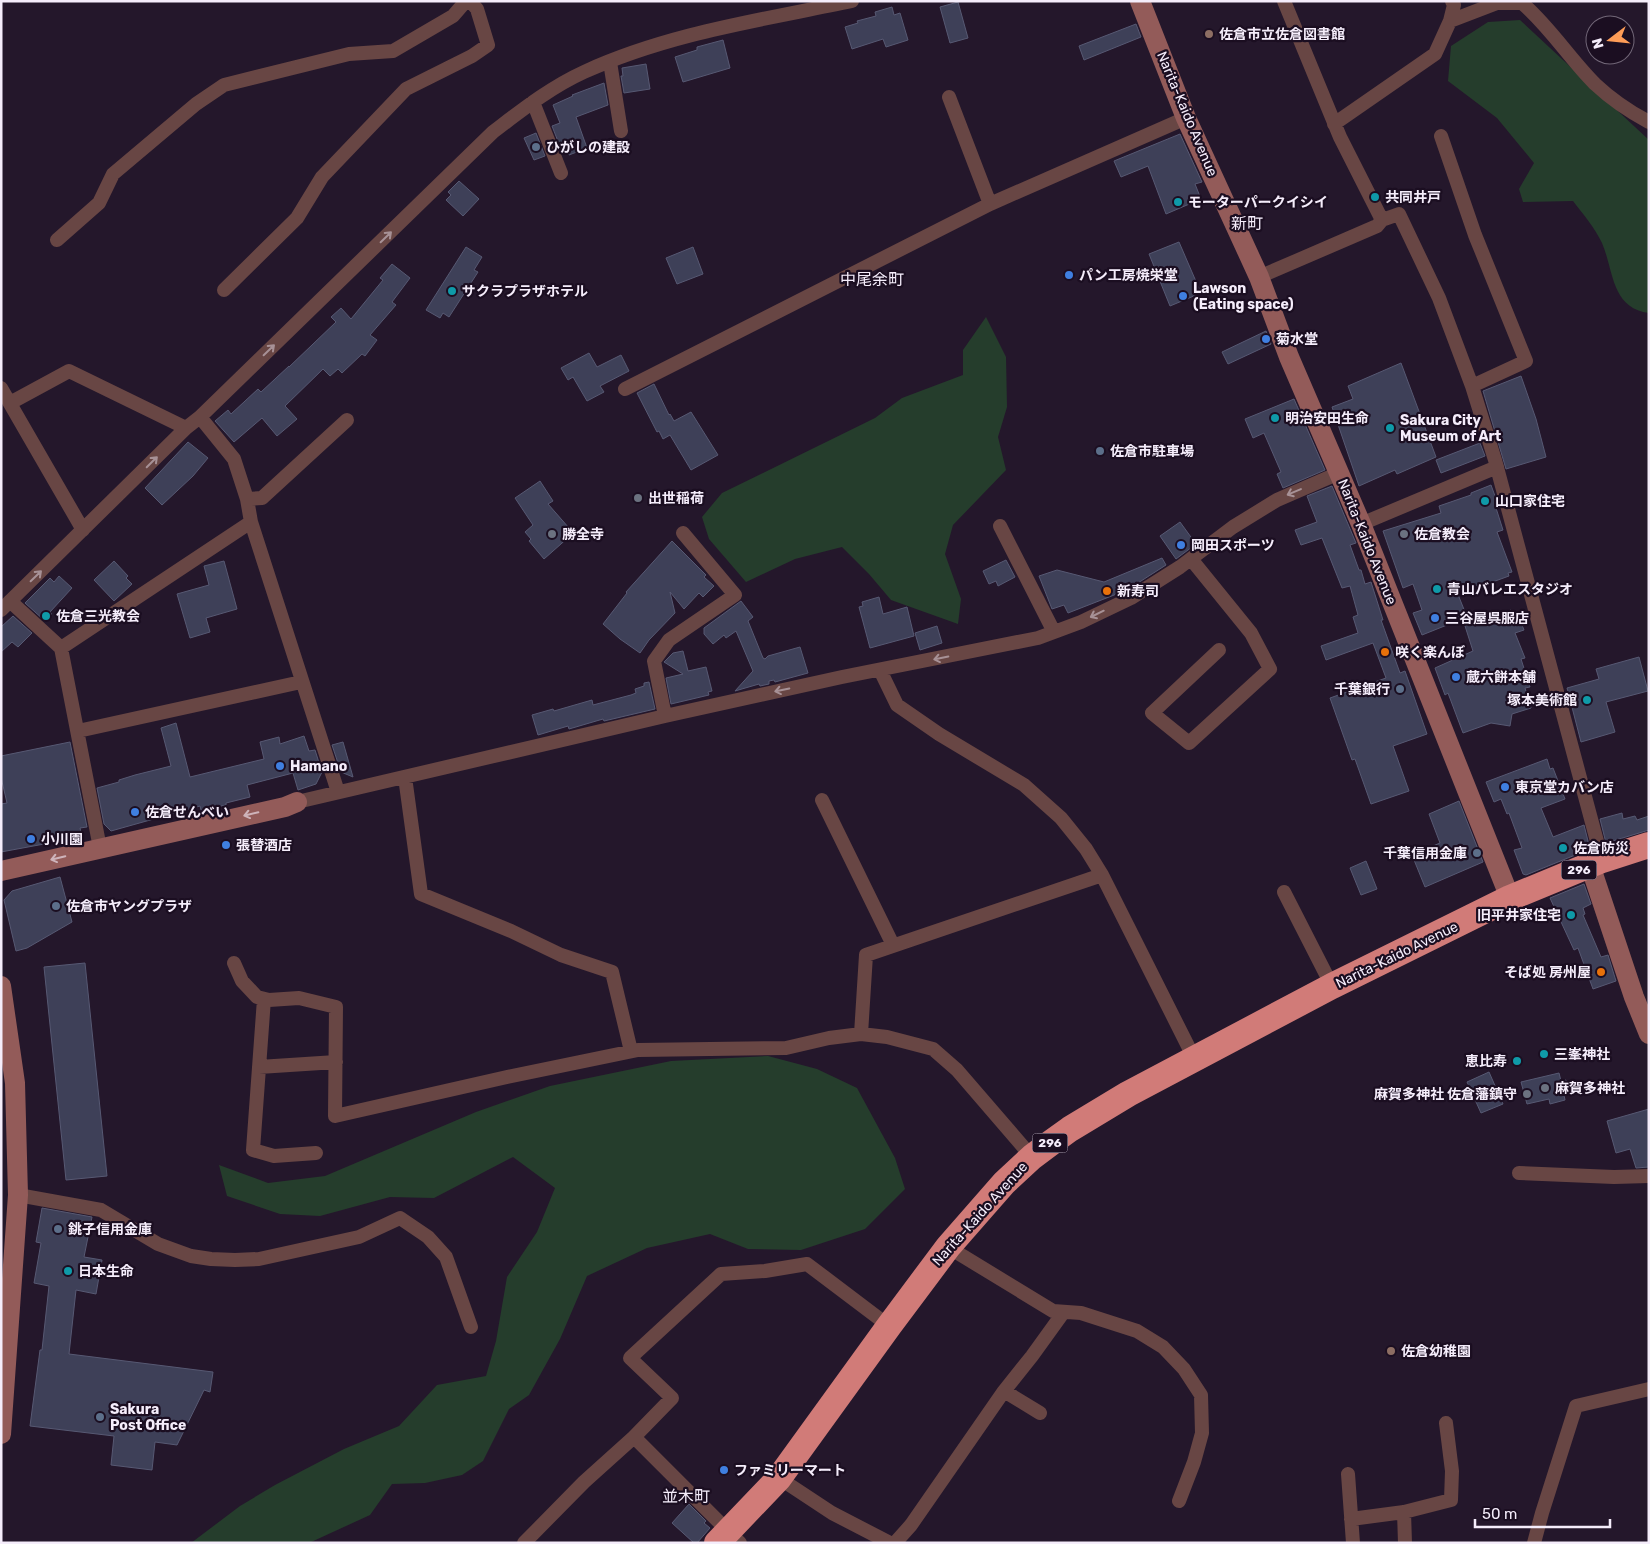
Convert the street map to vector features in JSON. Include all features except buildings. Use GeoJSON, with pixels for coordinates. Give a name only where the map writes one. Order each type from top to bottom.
{"type":"FeatureCollection","features":[{"type":"Feature","properties":{"kind":"highway","name":"296"},"geometry":{"type":"LineString","coordinates":[[1510,898],[1596,863],[1649,845]]}},
{"type":"Feature","properties":{"kind":"highway","name":"Narita-Kaido Avenue"},"geometry":{"type":"LineString","coordinates":[[728,1539],[779,1478],[888,1326],[948,1247],[1004,1183],[1032,1157],[1070,1129],[1128,1094],[1194,1058],[1332,986],[1510,898]]}},
{"type":"Feature","properties":{"kind":"street"},"geometry":{"type":"LineString","coordinates":[[57,240],[99,203],[113,174],[196,104],[224,85],[349,54],[393,51],[453,16],[468,1],[477,9],[488,45],[472,56],[406,89],[322,177],[297,218],[224,290]]}},
{"type":"Feature","properties":{"kind":"street"},"geometry":{"type":"LineString","coordinates":[[100,848],[61,648],[6,606],[186,428],[200,417],[492,132],[533,102],[583,72],[692,34],[852,1]]}},
{"type":"Feature","properties":{"kind":"street","name":"Narita-Kaido Avenue"},"geometry":{"type":"LineString","coordinates":[[1140,1],[1186,118],[1259,277],[1289,357],[1360,524],[1510,898]]}},
{"type":"Feature","properties":{"kind":"street"},"geometry":{"type":"LineString","coordinates":[[1284,1],[1334,124],[1382,220]]}},
{"type":"Feature","properties":{"kind":"street"},"geometry":{"type":"LineString","coordinates":[[1334,124],[1435,54],[1450,21],[1454,5],[1452,1]]}},
{"type":"Feature","properties":{"kind":"street"},"geometry":{"type":"LineString","coordinates":[[1450,21],[1497,3],[1522,3],[1540,18],[1595,83],[1630,112],[1649,122]]}},
{"type":"Feature","properties":{"kind":"street"},"geometry":{"type":"LineString","coordinates":[[610,62],[621,131]]}},
{"type":"Feature","properties":{"kind":"street"},"geometry":{"type":"LineString","coordinates":[[949,97],[990,204]]}},
{"type":"Feature","properties":{"kind":"street"},"geometry":{"type":"LineString","coordinates":[[533,102],[561,173]]}},
{"type":"Feature","properties":{"kind":"street"},"geometry":{"type":"LineString","coordinates":[[625,389],[990,204],[1186,118]]}},
{"type":"Feature","properties":{"kind":"street"},"geometry":{"type":"LineString","coordinates":[[1440,136],[1475,235],[1526,360],[1472,386]]}},
{"type":"Feature","properties":{"kind":"street"},"geometry":{"type":"LineString","coordinates":[[1259,277],[1377,226],[1382,220],[1399,214],[1439,298],[1472,386],[1497,467],[1596,863],[1634,997],[1649,1034]]}},
{"type":"Feature","properties":{"kind":"street"},"geometry":{"type":"LineString","coordinates":[[10,403],[69,371],[186,428]]}},
{"type":"Feature","properties":{"kind":"street"},"geometry":{"type":"LineString","coordinates":[[1,388],[83,530]]}},
{"type":"Feature","properties":{"kind":"street"},"geometry":{"type":"LineString","coordinates":[[200,417],[234,459],[248,499],[251,522],[338,792]]}},
{"type":"Feature","properties":{"kind":"street"},"geometry":{"type":"LineString","coordinates":[[248,499],[262,498],[347,420]]}},
{"type":"Feature","properties":{"kind":"street"},"geometry":{"type":"LineString","coordinates":[[1360,524],[1497,467]]}},
{"type":"Feature","properties":{"kind":"street"},"geometry":{"type":"LineString","coordinates":[[1,871],[286,807],[338,792],[665,716],[1038,638],[1081,622],[1131,598],[1191,559],[1233,527],[1277,500],[1339,473]]}},
{"type":"Feature","properties":{"kind":"street"},"geometry":{"type":"LineString","coordinates":[[61,648],[251,522]]}},
{"type":"Feature","properties":{"kind":"street"},"geometry":{"type":"LineString","coordinates":[[1000,526],[1054,632]]}},
{"type":"Feature","properties":{"kind":"street"},"geometry":{"type":"LineString","coordinates":[[665,716],[654,661],[669,640],[735,595],[683,533]]}},
{"type":"Feature","properties":{"kind":"street"},"geometry":{"type":"LineString","coordinates":[[1191,559],[1251,633],[1270,669],[1189,743],[1152,713],[1219,650]]}},
{"type":"Feature","properties":{"kind":"street"},"geometry":{"type":"LineString","coordinates":[[880,670],[897,705],[939,734],[1024,785],[1061,818],[1086,849],[1102,875],[1194,1058]]}},
{"type":"Feature","properties":{"kind":"street"},"geometry":{"type":"LineString","coordinates":[[78,731],[301,682]]}},
{"type":"Feature","properties":{"kind":"street"},"geometry":{"type":"LineString","coordinates":[[405,777],[421,894],[511,931],[560,955],[612,972],[631,1051]]}},
{"type":"Feature","properties":{"kind":"street"},"geometry":{"type":"LineString","coordinates":[[822,800],[893,945]]}},
{"type":"Feature","properties":{"kind":"street"},"geometry":{"type":"LineString","coordinates":[[861,1034],[866,955],[1102,875]]}},
{"type":"Feature","properties":{"kind":"street"},"geometry":{"type":"LineString","coordinates":[[1284,892],[1332,986]]}},
{"type":"Feature","properties":{"kind":"street"},"geometry":{"type":"LineString","coordinates":[[234,963],[242,981],[257,997],[269,1000],[299,998],[336,1007],[336,1116],[631,1051],[786,1048],[829,1038],[861,1034],[886,1036],[933,1049],[957,1070],[1032,1157]]}},
{"type":"Feature","properties":{"kind":"street"},"geometry":{"type":"LineString","coordinates":[[1,1434],[7,1276],[18,1195],[15,1083],[2,992]]}},
{"type":"Feature","properties":{"kind":"street"},"geometry":{"type":"LineString","coordinates":[[264,999],[253,1150],[274,1156],[316,1153]]}},
{"type":"Feature","properties":{"kind":"street"},"geometry":{"type":"LineString","coordinates":[[260,1067],[336,1062]]}},
{"type":"Feature","properties":{"kind":"street"},"geometry":{"type":"LineString","coordinates":[[1519,1173],[1614,1177],[1649,1176]]}},
{"type":"Feature","properties":{"kind":"street"},"geometry":{"type":"LineString","coordinates":[[18,1195],[101,1210],[158,1244],[191,1256],[219,1259],[259,1259],[359,1238],[400,1218],[428,1237],[446,1257],[471,1327]]}},
{"type":"Feature","properties":{"kind":"street"},"geometry":{"type":"LineString","coordinates":[[948,1247],[1053,1311],[1080,1313],[1137,1331],[1163,1347],[1184,1369],[1201,1395],[1202,1433],[1194,1462],[1179,1501]]}},
{"type":"Feature","properties":{"kind":"street"},"geometry":{"type":"LineString","coordinates":[[524,1543],[584,1482],[634,1437],[672,1398],[630,1358],[721,1274],[765,1271],[807,1264],[888,1326]]}},
{"type":"Feature","properties":{"kind":"street"},"geometry":{"type":"LineString","coordinates":[[895,1543],[911,1525],[1004,1391],[1063,1313]]}},
{"type":"Feature","properties":{"kind":"street"},"geometry":{"type":"LineString","coordinates":[[1534,1543],[1576,1406],[1649,1389]]}},
{"type":"Feature","properties":{"kind":"street"},"geometry":{"type":"LineString","coordinates":[[1004,1391],[1040,1413]]}},
{"type":"Feature","properties":{"kind":"street"},"geometry":{"type":"LineString","coordinates":[[1351,1519],[1404,1512],[1451,1500],[1452,1471],[1446,1423]]}},
{"type":"Feature","properties":{"kind":"street"},"geometry":{"type":"LineString","coordinates":[[634,1437],[728,1539]]}},
{"type":"Feature","properties":{"kind":"street"},"geometry":{"type":"LineString","coordinates":[[1348,1474],[1353,1543]]}},
{"type":"Feature","properties":{"kind":"street"},"geometry":{"type":"LineString","coordinates":[[779,1478],[832,1513],[890,1543]]}},
{"type":"Feature","properties":{"kind":"street"},"geometry":{"type":"LineString","coordinates":[[1404,1512],[1405,1543]]}},
{"type":"Feature","properties":{"kind":"green space"},"geometry":{"type":"Polygon","coordinates":[[[1520,20],[1649,140],[1649,313],[1637,310],[1627,304],[1621,296],[1612,276],[1602,243],[1573,201],[1523,202],[1519,189],[1534,163],[1497,118],[1448,81],[1451,46],[1488,22],[1520,20]]]}},
{"type":"Feature","properties":{"kind":"green space"},"geometry":{"type":"Polygon","coordinates":[[[986,317],[1006,357],[1007,407],[998,437],[1006,470],[953,525],[945,554],[961,599],[958,624],[891,600],[842,547],[795,559],[746,582],[709,539],[702,517],[722,493],[875,418],[902,398],[963,375],[963,350],[986,317]]]}},
{"type":"Feature","properties":{"kind":"green space"},"geometry":{"type":"Polygon","coordinates":[[[768,1056],[817,1069],[857,1088],[895,1158],[905,1189],[865,1229],[801,1250],[748,1249],[710,1234],[647,1248],[587,1276],[560,1339],[529,1395],[509,1409],[483,1461],[462,1475],[425,1483],[392,1484],[370,1515],[309,1543],[191,1543],[240,1506],[275,1485],[344,1449],[399,1426],[437,1385],[486,1376],[496,1341],[507,1277],[537,1232],[555,1188],[513,1157],[434,1198],[390,1197],[320,1216],[280,1214],[227,1196],[219,1165],[268,1183],[325,1176],[476,1112],[550,1086],[671,1061],[768,1056]]]}},
{"type":"Feature","properties":{"kind":"place","name":"佐倉市立佐倉図書館"},"geometry":{"type":"Point","coordinates":[1209,34]}},
{"type":"Feature","properties":{"kind":"place","name":"ひがしの建設"},"geometry":{"type":"Point","coordinates":[536,147]}},
{"type":"Feature","properties":{"kind":"place","name":"共同井戸"},"geometry":{"type":"Point","coordinates":[1375,197]}},
{"type":"Feature","properties":{"kind":"place","name":"モーターパークイシイ"},"geometry":{"type":"Point","coordinates":[1178,202]}},
{"type":"Feature","properties":{"kind":"place","name":"パン工房焼栄堂"},"geometry":{"type":"Point","coordinates":[1069,275]}},
{"type":"Feature","properties":{"kind":"place","name":"サクラプラザホテル"},"geometry":{"type":"Point","coordinates":[452,291]}},
{"type":"Feature","properties":{"kind":"place","name":"Lawson (Eating space)"},"geometry":{"type":"Point","coordinates":[1183,296]}},
{"type":"Feature","properties":{"kind":"place","name":"菊水堂"},"geometry":{"type":"Point","coordinates":[1266,339]}},
{"type":"Feature","properties":{"kind":"place","name":"明治安田生命"},"geometry":{"type":"Point","coordinates":[1275,418]}},
{"type":"Feature","properties":{"kind":"place","name":"Sakura City Museum of Art"},"geometry":{"type":"Point","coordinates":[1390,428]}},
{"type":"Feature","properties":{"kind":"place","name":"佐倉市駐車場"},"geometry":{"type":"Point","coordinates":[1100,451]}},
{"type":"Feature","properties":{"kind":"place","name":"出世稲荷"},"geometry":{"type":"Point","coordinates":[638,498]}},
{"type":"Feature","properties":{"kind":"place","name":"山口家住宅"},"geometry":{"type":"Point","coordinates":[1485,501]}},
{"type":"Feature","properties":{"kind":"place","name":"勝全寺"},"geometry":{"type":"Point","coordinates":[552,534]}},
{"type":"Feature","properties":{"kind":"place","name":"佐倉教会"},"geometry":{"type":"Point","coordinates":[1404,534]}},
{"type":"Feature","properties":{"kind":"place","name":"岡田スポーツ"},"geometry":{"type":"Point","coordinates":[1181,545]}},
{"type":"Feature","properties":{"kind":"place","name":"青山バレエスタジオ"},"geometry":{"type":"Point","coordinates":[1437,589]}},
{"type":"Feature","properties":{"kind":"place","name":"新寿司"},"geometry":{"type":"Point","coordinates":[1107,591]}},
{"type":"Feature","properties":{"kind":"place","name":"佐倉三光教会"},"geometry":{"type":"Point","coordinates":[46,616]}},
{"type":"Feature","properties":{"kind":"place","name":"三谷屋呉服店"},"geometry":{"type":"Point","coordinates":[1435,618]}},
{"type":"Feature","properties":{"kind":"place","name":"咲く楽んぼ"},"geometry":{"type":"Point","coordinates":[1385,652]}},
{"type":"Feature","properties":{"kind":"place","name":"蔵六餅本舗"},"geometry":{"type":"Point","coordinates":[1456,677]}},
{"type":"Feature","properties":{"kind":"place","name":"千葉銀行"},"geometry":{"type":"Point","coordinates":[1400,689]}},
{"type":"Feature","properties":{"kind":"place","name":"塚本美術館"},"geometry":{"type":"Point","coordinates":[1587,700]}},
{"type":"Feature","properties":{"kind":"place","name":"Hamano"},"geometry":{"type":"Point","coordinates":[280,766]}},
{"type":"Feature","properties":{"kind":"place","name":"東京堂カバン店"},"geometry":{"type":"Point","coordinates":[1505,787]}},
{"type":"Feature","properties":{"kind":"place","name":"佐倉せんべい"},"geometry":{"type":"Point","coordinates":[135,812]}},
{"type":"Feature","properties":{"kind":"place","name":"小川園"},"geometry":{"type":"Point","coordinates":[31,839]}},
{"type":"Feature","properties":{"kind":"place","name":"張替酒店"},"geometry":{"type":"Point","coordinates":[226,845]}},
{"type":"Feature","properties":{"kind":"place","name":"佐倉防災"},"geometry":{"type":"Point","coordinates":[1563,848]}},
{"type":"Feature","properties":{"kind":"place","name":"千葉信用金庫"},"geometry":{"type":"Point","coordinates":[1477,853]}},
{"type":"Feature","properties":{"kind":"place","name":"佐倉市ヤングプラザ"},"geometry":{"type":"Point","coordinates":[56,906]}},
{"type":"Feature","properties":{"kind":"place","name":"旧平井家住宅"},"geometry":{"type":"Point","coordinates":[1571,915]}},
{"type":"Feature","properties":{"kind":"place","name":"そば処 房州屋"},"geometry":{"type":"Point","coordinates":[1601,972]}},
{"type":"Feature","properties":{"kind":"place","name":"三峯神社"},"geometry":{"type":"Point","coordinates":[1544,1054]}},
{"type":"Feature","properties":{"kind":"place","name":"恵比寿"},"geometry":{"type":"Point","coordinates":[1517,1061]}},
{"type":"Feature","properties":{"kind":"place","name":"麻賀多神社"},"geometry":{"type":"Point","coordinates":[1545,1088]}},
{"type":"Feature","properties":{"kind":"place","name":"麻賀多神社 佐倉藩鎮守"},"geometry":{"type":"Point","coordinates":[1527,1094]}},
{"type":"Feature","properties":{"kind":"place","name":"銚子信用金庫"},"geometry":{"type":"Point","coordinates":[58,1229]}},
{"type":"Feature","properties":{"kind":"place","name":"日本生命"},"geometry":{"type":"Point","coordinates":[68,1271]}},
{"type":"Feature","properties":{"kind":"place","name":"佐倉幼稚園"},"geometry":{"type":"Point","coordinates":[1391,1351]}},
{"type":"Feature","properties":{"kind":"place","name":"Sakura Post Office"},"geometry":{"type":"Point","coordinates":[100,1417]}},
{"type":"Feature","properties":{"kind":"place","name":"ファミリーマート"},"geometry":{"type":"Point","coordinates":[724,1470]}},
{"type":"Feature","properties":{"kind":"district","name":"新町"},"geometry":{"type":"Point","coordinates":[1247,223]}},
{"type":"Feature","properties":{"kind":"district","name":"中尾余町"},"geometry":{"type":"Point","coordinates":[872,279]}},
{"type":"Feature","properties":{"kind":"district","name":"並木町"},"geometry":{"type":"Point","coordinates":[686,1496]}}]}
